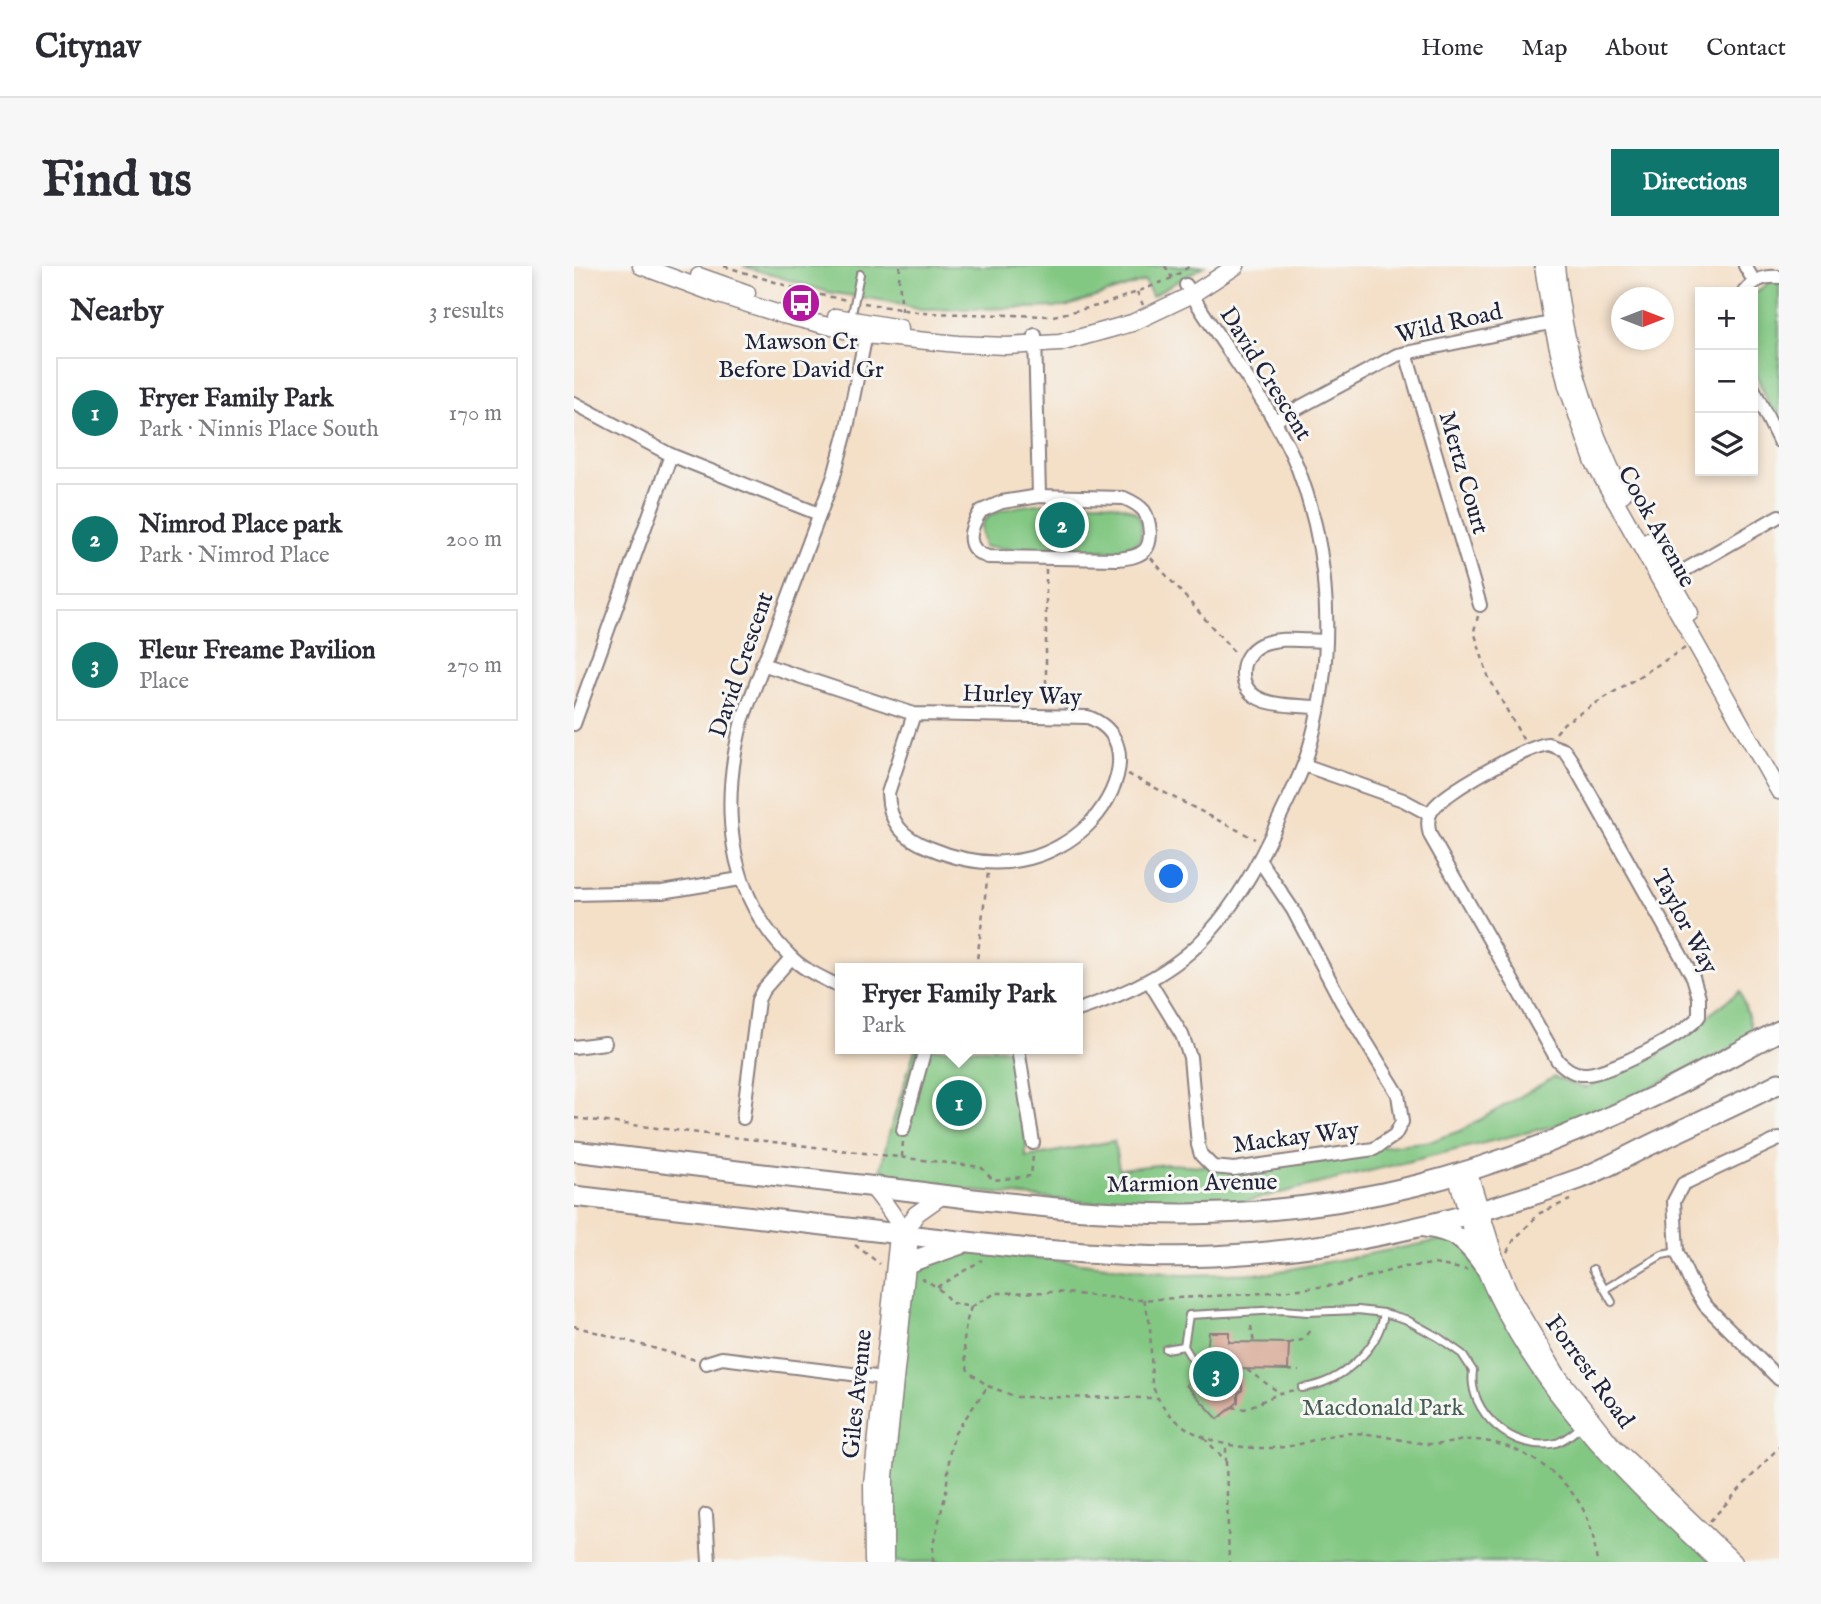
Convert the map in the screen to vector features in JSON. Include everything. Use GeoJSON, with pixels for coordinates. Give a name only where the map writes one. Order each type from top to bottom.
{"type":"FeatureCollection","features":[{"type":"Feature","properties":{"kind":"highway"},"geometry":{"type":"LineString","coordinates":[[1759,1041],[1761,1035],[1779,1021]]}},
{"type":"Feature","properties":{"kind":"highway","name":"Marmion Avenue"},"geometry":{"type":"LineString","coordinates":[[574,1151],[943,1195],[1118,1212],[1208,1213],[1339,1201],[1380,1194],[1462,1172],[1532,1149],[1659,1094],[1779,1031]]}},
{"type":"Feature","properties":{"kind":"highway"},"geometry":{"type":"LineString","coordinates":[[574,1196],[969,1242],[1101,1254],[1213,1256],[1300,1248],[1422,1227],[1581,1178],[1779,1083]]}},
{"type":"Feature","properties":{"kind":"highway"},"geometry":{"type":"LineString","coordinates":[[1422,1227],[1435,1228],[1461,1237],[1485,1267]]}},
{"type":"Feature","properties":{"kind":"highway"},"geometry":{"type":"LineString","coordinates":[[907,1263],[969,1242]]}},
{"type":"Feature","properties":{"kind":"street"},"geometry":{"type":"LineString","coordinates":[[641,266],[732,299],[804,321],[867,329],[1060,343],[1132,323],[1183,286],[1217,266]]}},
{"type":"Feature","properties":{"kind":"street"},"geometry":{"type":"LineString","coordinates":[[670,266],[806,310],[850,321],[867,329]]}},
{"type":"Feature","properties":{"kind":"street"},"geometry":{"type":"LineString","coordinates":[[1035,340],[1097,324],[1141,299],[1236,266]]}},
{"type":"Feature","properties":{"kind":"street","name":"Cook Avenue"},"geometry":{"type":"LineString","coordinates":[[1543,266],[1558,322]]}},
{"type":"Feature","properties":{"kind":"street","name":"Cook Avenue"},"geometry":{"type":"LineString","coordinates":[[1556,266],[1558,322],[1567,386],[1594,463],[1779,771]]}},
{"type":"Feature","properties":{"kind":"street"},"geometry":{"type":"LineString","coordinates":[[1745,266],[1754,281]]}},
{"type":"Feature","properties":{"kind":"street"},"geometry":{"type":"LineString","coordinates":[[1749,287],[1762,278],[1779,277]]}},
{"type":"Feature","properties":{"kind":"street","name":"David Crescent"},"geometry":{"type":"LineString","coordinates":[[1083,1008],[1149,981],[1208,934],[1260,861],[1304,765],[1325,672],[1327,601],[1311,509],[1297,466],[1274,421],[1183,286]]}},
{"type":"Feature","properties":{"kind":"street","name":"Wild Road"},"geometry":{"type":"LineString","coordinates":[[1274,421],[1397,355],[1558,322]]}},
{"type":"Feature","properties":{"kind":"street","name":"David Crescent"},"geometry":{"type":"LineString","coordinates":[[835,984],[791,958],[769,932],[740,879],[730,819],[730,782],[742,721],[834,476],[867,329]]}},
{"type":"Feature","properties":{"kind":"street"},"geometry":{"type":"LineString","coordinates":[[1035,340],[1039,496]]}},
{"type":"Feature","properties":{"kind":"street","name":"Mertz Court"},"geometry":{"type":"LineString","coordinates":[[1406,353],[1480,606]]}},
{"type":"Feature","properties":{"kind":"street"},"geometry":{"type":"LineString","coordinates":[[1758,398],[1779,441]]}},
{"type":"Feature","properties":{"kind":"street"},"geometry":{"type":"LineString","coordinates":[[574,403],[671,455],[818,514]]}},
{"type":"Feature","properties":{"kind":"street"},"geometry":{"type":"LineString","coordinates":[[574,723],[671,455]]}},
{"type":"Feature","properties":{"kind":"street"},"geometry":{"type":"LineString","coordinates":[[1039,496],[1113,496],[1124,498],[1144,511],[1150,531],[1145,550],[1136,556],[1118,559],[988,558],[976,552],[969,536],[981,511],[989,506],[1039,496]]}},
{"type":"Feature","properties":{"kind":"street"},"geometry":{"type":"LineString","coordinates":[[1666,581],[1779,516]]}},
{"type":"Feature","properties":{"kind":"street","name":"Cook Avenue"},"geometry":{"type":"LineString","coordinates":[[1666,581],[1779,791]]}},
{"type":"Feature","properties":{"kind":"street"},"geometry":{"type":"LineString","coordinates":[[1318,707],[1259,699],[1250,693],[1242,675],[1244,663],[1260,645],[1275,641],[1326,641]]}},
{"type":"Feature","properties":{"kind":"street","name":"Hurley Way"},"geometry":{"type":"LineString","coordinates":[[762,664],[914,714],[1088,717],[1109,728],[1116,739],[1119,752],[1114,786],[1107,801],[1086,828],[1068,841],[1030,858],[989,862],[966,859],[919,844],[906,838],[898,829],[888,807],[888,793],[914,714]]}},
{"type":"Feature","properties":{"kind":"street"},"geometry":{"type":"LineString","coordinates":[[1304,765],[1403,800],[1429,814],[1442,799],[1528,749],[1548,744]]}},
{"type":"Feature","properties":{"kind":"street","name":"Taylor Way"},"geometry":{"type":"LineString","coordinates":[[1429,814],[1427,825],[1430,835],[1558,1061],[1564,1067],[1578,1074],[1600,1072],[1685,1031],[1695,1022],[1700,1007],[1693,977],[1571,760],[1564,750],[1548,744]]}},
{"type":"Feature","properties":{"kind":"street","name":"Mackay Way"},"geometry":{"type":"LineString","coordinates":[[1149,981],[1182,1035],[1191,1058],[1198,1145],[1201,1155],[1213,1167],[1242,1168],[1374,1149],[1395,1135],[1402,1122],[1398,1094],[1340,1001],[1293,911],[1260,861]]}},
{"type":"Feature","properties":{"kind":"street"},"geometry":{"type":"LineString","coordinates":[[574,894],[662,892],[740,879]]}},
{"type":"Feature","properties":{"kind":"street"},"geometry":{"type":"LineString","coordinates":[[743,1118],[758,1000],[763,990],[791,958]]}},
{"type":"Feature","properties":{"kind":"street"},"geometry":{"type":"LineString","coordinates":[[574,1046],[605,1044]]}},
{"type":"Feature","properties":{"kind":"street"},"geometry":{"type":"LineString","coordinates":[[903,1130],[924,1054]]}},
{"type":"Feature","properties":{"kind":"street"},"geometry":{"type":"LineString","coordinates":[[1019,1054],[1033,1143]]}},
{"type":"Feature","properties":{"kind":"street"},"geometry":{"type":"LineString","coordinates":[[1779,1139],[1683,1184],[1674,1200],[1677,1252],[1689,1279],[1705,1305],[1779,1379]]}},
{"type":"Feature","properties":{"kind":"street","name":"Forrest Road"},"geometry":{"type":"LineString","coordinates":[[1462,1172],[1474,1212],[1485,1267],[1496,1295],[1521,1340],[1615,1464],[1718,1562]]}},
{"type":"Feature","properties":{"kind":"street","name":"Giles Avenue"},"geometry":{"type":"LineString","coordinates":[[872,1187],[888,1206],[909,1246],[872,1484],[873,1562]]}},
{"type":"Feature","properties":{"kind":"street","name":"Giles Avenue"},"geometry":{"type":"LineString","coordinates":[[884,1562],[883,1499],[897,1245],[916,1214],[943,1195]]}},
{"type":"Feature","properties":{"kind":"street","name":"Forrest Road"},"geometry":{"type":"LineString","coordinates":[[1474,1212],[1512,1299],[1586,1423],[1734,1562]]}},
{"type":"Feature","properties":{"kind":"street"},"geometry":{"type":"LineString","coordinates":[[706,1363],[722,1358],[889,1379]]}},
{"type":"Feature","properties":{"kind":"street"},"geometry":{"type":"LineString","coordinates":[[706,1515],[709,1562]]}},
{"type":"Feature","properties":{"kind":"lane"},"geometry":{"type":"LineString","coordinates":[[850,321],[860,274]]}},
{"type":"Feature","properties":{"kind":"lane"},"geometry":{"type":"LineString","coordinates":[[1605,1289],[1662,1255],[1677,1252]]}},
{"type":"Feature","properties":{"kind":"lane"},"geometry":{"type":"LineString","coordinates":[[1593,1269],[1612,1302]]}},
{"type":"Feature","properties":{"kind":"lane"},"geometry":{"type":"LineString","coordinates":[[1196,1366],[1184,1346],[1189,1315],[1281,1310],[1358,1310],[1384,1313],[1405,1319],[1462,1354],[1473,1371],[1472,1384],[1479,1407],[1488,1418],[1517,1438],[1548,1444],[1559,1442],[1586,1423]]}},
{"type":"Feature","properties":{"kind":"lane"},"geometry":{"type":"LineString","coordinates":[[1302,1388],[1321,1384],[1361,1357],[1382,1327],[1384,1313]]}},
{"type":"Feature","properties":{"kind":"lane"},"geometry":{"type":"LineString","coordinates":[[1166,1349],[1184,1346]]}},
{"type":"Feature","properties":{"kind":"path"},"geometry":{"type":"LineString","coordinates":[[724,266],[810,293],[922,313],[1053,316],[1141,299],[1160,283],[1183,286]]}},
{"type":"Feature","properties":{"kind":"path"},"geometry":{"type":"LineString","coordinates":[[900,266],[901,322]]}},
{"type":"Feature","properties":{"kind":"path"},"geometry":{"type":"LineString","coordinates":[[1166,266],[1183,286]]}},
{"type":"Feature","properties":{"kind":"path"},"geometry":{"type":"LineString","coordinates":[[1183,286],[1190,266]]}},
{"type":"Feature","properties":{"kind":"path"},"geometry":{"type":"LineString","coordinates":[[1160,283],[1163,290]]}},
{"type":"Feature","properties":{"kind":"path"},"geometry":{"type":"LineString","coordinates":[[806,310],[810,293]]}},
{"type":"Feature","properties":{"kind":"path"},"geometry":{"type":"LineString","coordinates":[[1145,550],[1244,663]]}},
{"type":"Feature","properties":{"kind":"path"},"geometry":{"type":"LineString","coordinates":[[1046,559],[1046,716]]}},
{"type":"Feature","properties":{"kind":"path"},"geometry":{"type":"LineString","coordinates":[[1480,606],[1474,631],[1488,676],[1528,749]]}},
{"type":"Feature","properties":{"kind":"path"},"geometry":{"type":"LineString","coordinates":[[1548,744],[1564,723],[1689,646]]}},
{"type":"Feature","properties":{"kind":"path"},"geometry":{"type":"LineString","coordinates":[[1117,772],[1131,775],[1267,845]]}},
{"type":"Feature","properties":{"kind":"path"},"geometry":{"type":"LineString","coordinates":[[977,963],[989,862]]}},
{"type":"Feature","properties":{"kind":"path"},"geometry":{"type":"LineString","coordinates":[[574,1118],[981,1167],[993,1180],[1031,1176],[1033,1143]]}},
{"type":"Feature","properties":{"kind":"path"},"geometry":{"type":"LineString","coordinates":[[902,1157],[903,1130]]}},
{"type":"Feature","properties":{"kind":"path"},"geometry":{"type":"LineString","coordinates":[[988,1256],[937,1287],[952,1303],[971,1307],[996,1293],[1054,1292],[1144,1299],[1291,1291],[1338,1285],[1404,1267],[1434,1264],[1474,1271],[1485,1267]]}},
{"type":"Feature","properties":{"kind":"path"},"geometry":{"type":"LineString","coordinates":[[1144,1299],[1150,1324],[1152,1385],[1167,1413],[1192,1434],[1242,1448],[1284,1447],[1341,1434],[1375,1435],[1431,1445],[1479,1440],[1515,1451],[1545,1465],[1570,1489],[1590,1524],[1597,1562]]}},
{"type":"Feature","properties":{"kind":"path"},"geometry":{"type":"LineString","coordinates":[[971,1307],[963,1348],[968,1371],[988,1386],[1017,1396],[1158,1398]]}},
{"type":"Feature","properties":{"kind":"path"},"geometry":{"type":"LineString","coordinates":[[574,1326],[706,1363]]}},
{"type":"Feature","properties":{"kind":"path"},"geometry":{"type":"LineString","coordinates":[[1251,1326],[1254,1343]]}},
{"type":"Feature","properties":{"kind":"path"},"geometry":{"type":"LineString","coordinates":[[1289,1343],[1302,1340],[1312,1328]]}},
{"type":"Feature","properties":{"kind":"path"},"geometry":{"type":"LineString","coordinates":[[1247,1370],[1280,1393]]}},
{"type":"Feature","properties":{"kind":"path"},"geometry":{"type":"LineString","coordinates":[[1288,1370],[1299,1371]]}},
{"type":"Feature","properties":{"kind":"path"},"geometry":{"type":"LineString","coordinates":[[933,1562],[933,1545],[947,1492],[950,1451],[956,1433],[988,1386]]}},
{"type":"Feature","properties":{"kind":"path"},"geometry":{"type":"LineString","coordinates":[[1232,1407],[1245,1409],[1280,1393],[1302,1388]]}},
{"type":"Feature","properties":{"kind":"path"},"geometry":{"type":"LineString","coordinates":[[1203,1437],[1226,1461]]}},
{"type":"Feature","properties":{"kind":"path"},"geometry":{"type":"LineString","coordinates":[[1226,1444],[1229,1562]]}},
{"type":"Feature","properties":{"kind":"path"},"geometry":{"type":"LineString","coordinates":[[1702,1530],[1779,1447]]}},
{"type":"Feature","properties":{"kind":"green space"},"geometry":{"type":"Polygon","coordinates":[[[743,266],[1204,266],[1152,296],[1145,281],[1065,307],[921,310],[886,301],[828,292],[743,266]]]}},
{"type":"Feature","properties":{"kind":"green space"},"geometry":{"type":"Polygon","coordinates":[[[1776,277],[1779,279],[1779,428],[1758,379],[1758,291],[1776,277]]]}},
{"type":"Feature","properties":{"kind":"green space"},"geometry":{"type":"Polygon","coordinates":[[[1102,502],[1127,508],[1138,515],[1141,521],[1140,540],[1124,551],[984,547],[981,527],[984,521],[1006,509],[1040,504],[1102,502]]]}},
{"type":"Feature","properties":{"kind":"green space"},"geometry":{"type":"Polygon","coordinates":[[[1740,991],[1755,1038],[1586,1118],[1199,1213],[878,1182],[888,1137],[913,1054],[1010,1054],[1026,1141],[1026,1157],[1114,1141],[1119,1169],[1167,1164],[1205,1166],[1432,1141],[1462,1130],[1554,1077],[1585,1088],[1658,1055],[1740,991]]]}},
{"type":"Feature","properties":{"kind":"green space","name":"Macdonald Park"},"geometry":{"type":"Polygon","coordinates":[[[1468,1235],[1494,1291],[1715,1562],[889,1562],[889,1480],[912,1243],[1181,1275],[1270,1273],[1468,1235]]]}},
{"type":"Feature","properties":{"kind":"building"},"geometry":{"type":"Polygon","coordinates":[[[1209,1332],[1229,1332],[1229,1342],[1289,1343],[1288,1370],[1236,1369],[1236,1377],[1242,1379],[1238,1402],[1218,1419],[1186,1385],[1206,1364],[1209,1332]]]}},
{"type":"Feature","properties":{"kind":"place","name":"Mawson Cr Before David Gr"},"geometry":{"type":"Point","coordinates":[801,303]}},
{"type":"Feature","properties":{"kind":"place","name":"Nimrod Place park"},"geometry":{"type":"Point","coordinates":[1062,525]}},
{"type":"Feature","properties":{"kind":"place","name":"Fryer Family Park"},"geometry":{"type":"Point","coordinates":[959,1103]}},
{"type":"Feature","properties":{"kind":"place","name":"Fleur Freame Pavilion"},"geometry":{"type":"Point","coordinates":[1216,1374]}}]}
